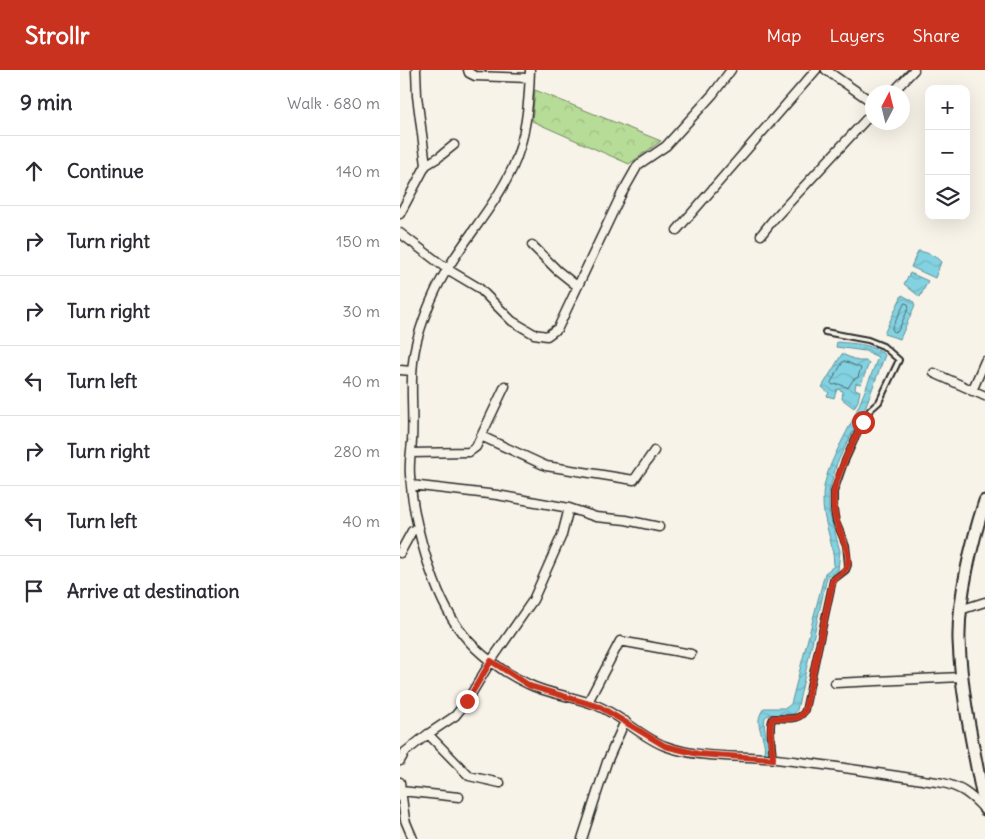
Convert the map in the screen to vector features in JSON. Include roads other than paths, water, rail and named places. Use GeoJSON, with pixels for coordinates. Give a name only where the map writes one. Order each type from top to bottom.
{"type":"FeatureCollection","features":[{"type":"Feature","properties":{"kind":"main road"},"geometry":{"type":"LineString","coordinates":[[985,501],[974,541],[960,610],[959,638],[961,677],[985,810]]}},
{"type":"Feature","properties":{"kind":"street"},"geometry":{"type":"LineString","coordinates":[[416,70],[417,96],[426,165]]}},
{"type":"Feature","properties":{"kind":"street"},"geometry":{"type":"LineString","coordinates":[[468,70],[469,73],[475,76],[530,74],[525,121],[512,168],[498,195],[447,269],[431,301],[416,342],[410,387],[412,430],[411,485],[419,528],[431,571],[447,610],[464,636],[491,661],[530,686],[600,707],[665,746],[698,754],[821,764],[954,785],[970,795],[985,810]]}},
{"type":"Feature","properties":{"kind":"street"},"geometry":{"type":"LineString","coordinates":[[400,233],[447,269],[479,288],[512,321],[534,334],[546,336],[558,328],[620,195],[638,165],[666,146],[713,94],[731,70]]}},
{"type":"Feature","properties":{"kind":"street"},"geometry":{"type":"LineString","coordinates":[[677,230],[816,70]]}},
{"type":"Feature","properties":{"kind":"street"},"geometry":{"type":"LineString","coordinates":[[826,70],[865,97]]}},
{"type":"Feature","properties":{"kind":"street"},"geometry":{"type":"LineString","coordinates":[[900,85],[914,70]]}},
{"type":"Feature","properties":{"kind":"street"},"geometry":{"type":"LineString","coordinates":[[762,235],[772,221],[865,121]]}},
{"type":"Feature","properties":{"kind":"street"},"geometry":{"type":"LineString","coordinates":[[400,214],[426,165],[454,145]]}},
{"type":"Feature","properties":{"kind":"street"},"geometry":{"type":"LineString","coordinates":[[532,245],[557,270],[577,286]]}},
{"type":"Feature","properties":{"kind":"street"},"geometry":{"type":"LineString","coordinates":[[972,391],[985,361]]}},
{"type":"Feature","properties":{"kind":"street"},"geometry":{"type":"LineString","coordinates":[[400,370],[412,371]]}},
{"type":"Feature","properties":{"kind":"street"},"geometry":{"type":"LineString","coordinates":[[934,373],[985,396]]}},
{"type":"Feature","properties":{"kind":"street"},"geometry":{"type":"LineString","coordinates":[[411,453],[469,452],[476,447],[505,386]]}},
{"type":"Feature","properties":{"kind":"street"},"geometry":{"type":"LineString","coordinates":[[481,436],[546,466],[634,480],[654,451]]}},
{"type":"Feature","properties":{"kind":"street"},"geometry":{"type":"LineString","coordinates":[[411,485],[497,495],[569,508],[596,517],[626,520],[659,527]]}},
{"type":"Feature","properties":{"kind":"street"},"geometry":{"type":"LineString","coordinates":[[400,761],[405,752],[455,716],[467,701],[491,661],[533,600],[562,535],[569,508]]}},
{"type":"Feature","properties":{"kind":"street"},"geometry":{"type":"LineString","coordinates":[[400,553],[412,531],[419,528]]}},
{"type":"Feature","properties":{"kind":"street"},"geometry":{"type":"LineString","coordinates":[[960,610],[985,602]]}},
{"type":"Feature","properties":{"kind":"street"},"geometry":{"type":"LineString","coordinates":[[588,702],[620,641],[691,654]]}},
{"type":"Feature","properties":{"kind":"street"},"geometry":{"type":"LineString","coordinates":[[835,683],[961,677]]}},
{"type":"Feature","properties":{"kind":"street"},"geometry":{"type":"LineString","coordinates":[[582,839],[607,762],[625,721]]}},
{"type":"Feature","properties":{"kind":"street"},"geometry":{"type":"LineString","coordinates":[[428,734],[469,776],[500,783]]}},
{"type":"Feature","properties":{"kind":"street"},"geometry":{"type":"LineString","coordinates":[[400,782],[401,805],[413,839]]}},
{"type":"Feature","properties":{"kind":"street"},"geometry":{"type":"LineString","coordinates":[[401,791],[459,797]]}},
{"type":"Feature","properties":{"kind":"lane"},"geometry":{"type":"LineString","coordinates":[[773,759],[771,721],[773,718],[798,718],[803,715],[833,580],[846,570],[848,565],[846,546],[836,522],[834,492],[844,463],[863,422],[870,410],[879,402],[899,360],[883,346],[868,340],[825,332]]}},
{"type":"Feature","properties":{"kind":"water"},"geometry":{"type":"Polygon","coordinates":[[[918,251],[931,255],[941,262],[935,278],[911,267],[918,251]]]}},
{"type":"Feature","properties":{"kind":"water"},"geometry":{"type":"Polygon","coordinates":[[[910,273],[928,281],[920,297],[904,284],[910,273]]]}},
{"type":"Feature","properties":{"kind":"water"},"geometry":{"type":"Polygon","coordinates":[[[902,295],[913,301],[915,305],[900,339],[884,334],[902,295]]]}},
{"type":"Feature","properties":{"kind":"water"},"geometry":{"type":"Polygon","coordinates":[[[837,342],[868,346],[885,355],[865,408],[837,463],[829,492],[829,511],[840,551],[838,570],[827,577],[797,710],[794,714],[769,715],[765,717],[764,727],[769,756],[764,755],[759,717],[764,708],[786,708],[791,704],[825,573],[834,566],[823,507],[826,478],[878,357],[865,351],[836,347],[837,342]]]}},
{"type":"Feature","properties":{"kind":"water"},"geometry":{"type":"Polygon","coordinates":[[[842,354],[858,361],[867,361],[869,363],[861,384],[856,383],[855,389],[860,391],[854,408],[842,399],[843,391],[837,389],[834,398],[827,396],[829,393],[822,387],[842,354]]]}}]}
